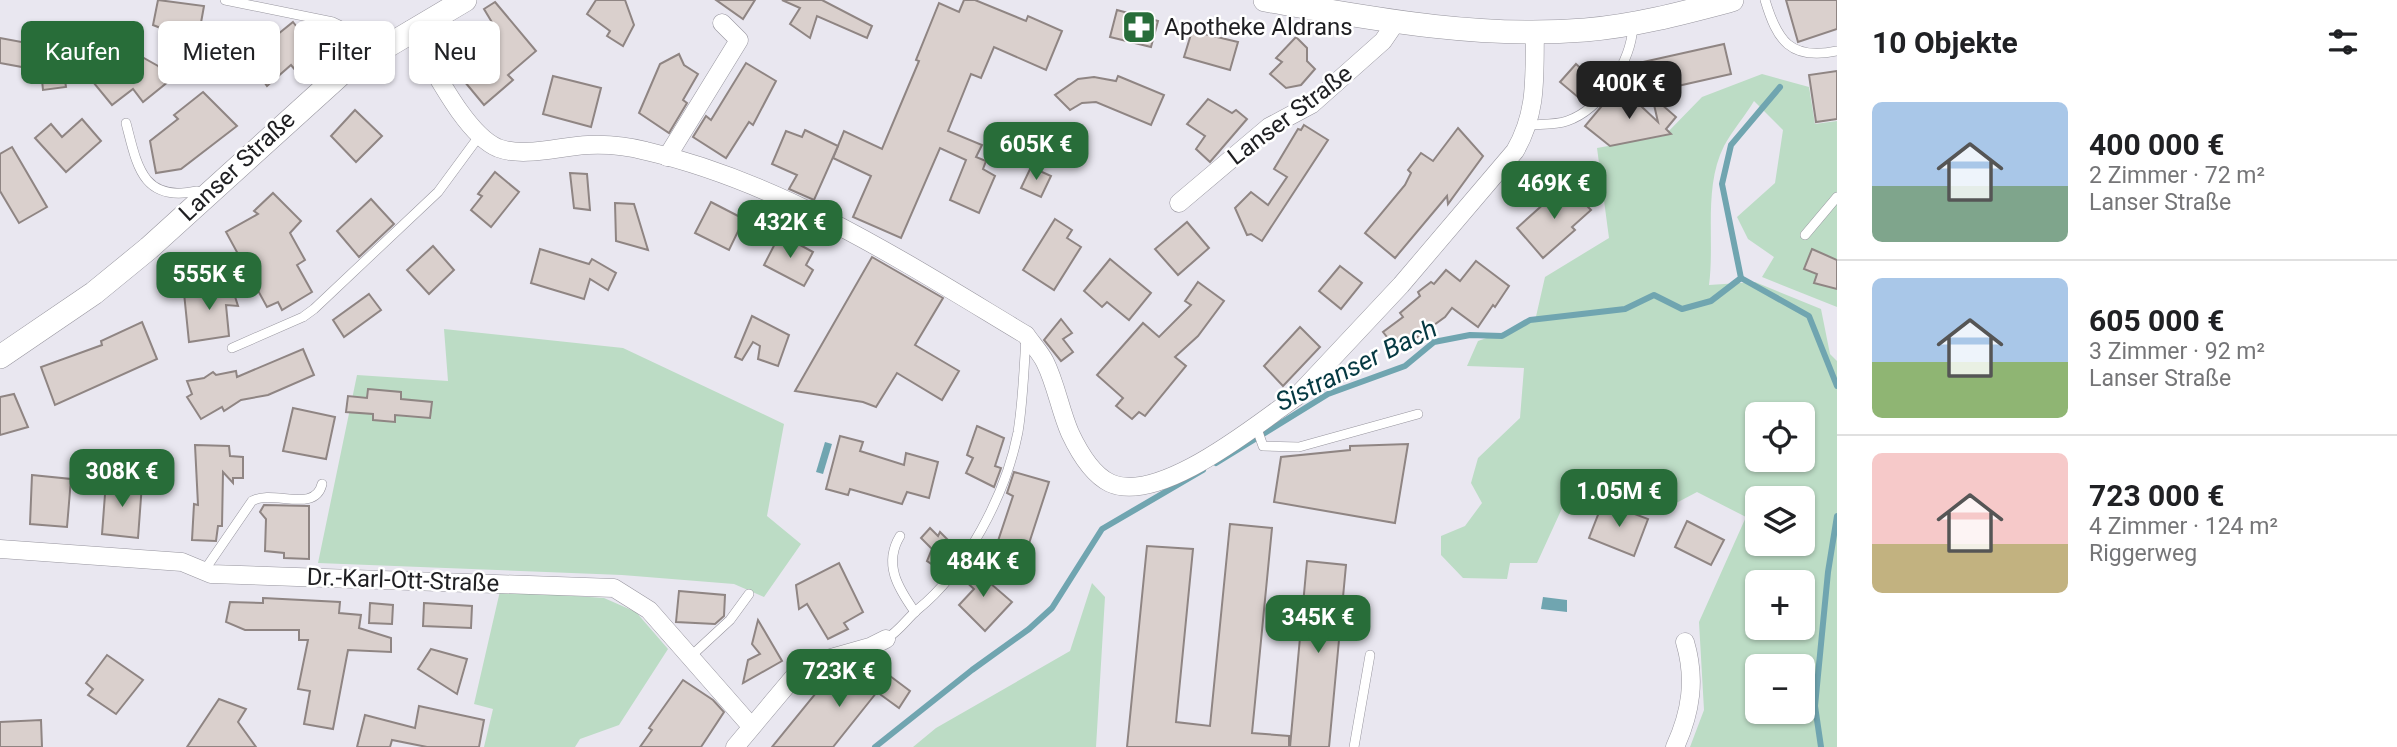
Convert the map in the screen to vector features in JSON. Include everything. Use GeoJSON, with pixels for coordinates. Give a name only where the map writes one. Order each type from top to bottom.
{"type":"FeatureCollection","features":[{"type":"Feature","properties":{"kind":"main road","name":"Lanser Straße"},"geometry":{"type":"LineString","coordinates":[[426,21],[465,0]]}},
{"type":"Feature","properties":{"kind":"main road"},"geometry":{"type":"LineString","coordinates":[[1265,0],[1396,22],[1535,31],[1633,24],[1732,0]]}},
{"type":"Feature","properties":{"kind":"main road","name":"Lanser Straße"},"geometry":{"type":"LineString","coordinates":[[0,357],[94,293],[329,84]]}},
{"type":"Feature","properties":{"kind":"street","name":"Lanser Straße"},"geometry":{"type":"LineString","coordinates":[[1179,203],[1269,127],[1312,104],[1383,41],[1396,22]]}},
{"type":"Feature","properties":{"kind":"street"},"geometry":{"type":"LineString","coordinates":[[667,157],[739,40],[722,23]]}},
{"type":"Feature","properties":{"kind":"street"},"geometry":{"type":"LineString","coordinates":[[446,84],[480,135],[498,148],[514,151],[613,145],[667,157],[723,174],[823,218],[902,261],[1026,335],[1045,362],[1069,431],[1087,461],[1102,478],[1119,486],[1145,485],[1194,465],[1257,431],[1296,397],[1401,285],[1515,151],[1529,125],[1534,99],[1535,31]]}},
{"type":"Feature","properties":{"kind":"street","name":"Dr.-Karl-Ott-Straße"},"geometry":{"type":"LineString","coordinates":[[0,549],[182,562],[204,571],[614,588],[631,596],[649,610],[750,726]]}},
{"type":"Feature","properties":{"kind":"street"},"geometry":{"type":"LineString","coordinates":[[735,747],[803,666],[870,647],[887,639]]}},
{"type":"Feature","properties":{"kind":"street"},"geometry":{"type":"LineString","coordinates":[[1675,747],[1691,695],[1690,661],[1685,642]]}},
{"type":"Feature","properties":{"kind":"lane"},"geometry":{"type":"LineString","coordinates":[[225,0],[328,21]]}},
{"type":"Feature","properties":{"kind":"lane"},"geometry":{"type":"LineString","coordinates":[[1765,0],[1774,28],[1788,46],[1812,52],[1837,51]]}},
{"type":"Feature","properties":{"kind":"lane"},"geometry":{"type":"LineString","coordinates":[[1529,125],[1566,121],[1589,107],[1624,63],[1632,39],[1633,24]]}},
{"type":"Feature","properties":{"kind":"lane"},"geometry":{"type":"LineString","coordinates":[[127,123],[138,168],[150,184],[166,192],[197,191],[204,197]]}},
{"type":"Feature","properties":{"kind":"lane"},"geometry":{"type":"LineString","coordinates":[[232,348],[303,317],[314,309],[438,192],[480,135]]}},
{"type":"Feature","properties":{"kind":"lane"},"geometry":{"type":"LineString","coordinates":[[1805,234],[1837,197]]}},
{"type":"Feature","properties":{"kind":"lane"},"geometry":{"type":"LineString","coordinates":[[887,639],[928,603],[959,567],[990,513],[1017,436],[1026,335]]}},
{"type":"Feature","properties":{"kind":"lane"},"geometry":{"type":"LineString","coordinates":[[1296,397],[1368,364]]}},
{"type":"Feature","properties":{"kind":"lane"},"geometry":{"type":"LineString","coordinates":[[1257,431],[1264,446],[1299,447],[1418,415]]}},
{"type":"Feature","properties":{"kind":"lane"},"geometry":{"type":"LineString","coordinates":[[204,571],[252,501],[265,496],[311,499],[319,493],[323,484]]}},
{"type":"Feature","properties":{"kind":"lane"},"geometry":{"type":"LineString","coordinates":[[900,536],[894,547],[892,571],[902,595],[915,612]]}},
{"type":"Feature","properties":{"kind":"lane"},"geometry":{"type":"LineString","coordinates":[[690,657],[730,620],[749,594]]}},
{"type":"Feature","properties":{"kind":"lane"},"geometry":{"type":"LineString","coordinates":[[1354,747],[1370,655]]}},
{"type":"Feature","properties":{"kind":"green space"},"geometry":{"type":"Polygon","coordinates":[[[1762,74],[1809,87],[1815,124],[1837,121],[1837,307],[1762,277],[1774,257],[1748,239],[1737,217],[1775,183],[1783,130],[1754,101],[1727,140],[1718,162],[1712,197],[1709,285],[1755,282],[1821,309],[1830,354],[1837,361],[1837,747],[1690,747],[1704,710],[1699,622],[1745,519],[1745,556],[1815,556],[1815,486],[1745,486],[1745,516],[1697,492],[1665,509],[1580,469],[1537,563],[1510,563],[1507,579],[1463,578],[1441,555],[1441,536],[1465,526],[1482,503],[1471,483],[1478,458],[1520,418],[1524,368],[1467,366],[1478,341],[1535,321],[1545,277],[1609,238],[1597,148],[1664,136],[1702,97],[1762,74]]]}},
{"type":"Feature","properties":{"kind":"green space"},"geometry":{"type":"Polygon","coordinates":[[[444,329],[623,348],[784,424],[767,516],[801,544],[764,597],[734,584],[622,575],[318,563],[357,375],[448,381],[444,329]]]}},
{"type":"Feature","properties":{"kind":"green space"},"geometry":{"type":"Polygon","coordinates":[[[1092,583],[1105,597],[1096,747],[913,747],[936,728],[1070,651],[1092,583]]]}},
{"type":"Feature","properties":{"kind":"green space"},"geometry":{"type":"Polygon","coordinates":[[[500,591],[604,598],[636,612],[668,649],[619,725],[580,739],[575,747],[484,747],[493,709],[474,704],[500,591]]]}},
{"type":"Feature","properties":{"kind":"water"},"geometry":{"type":"Polygon","coordinates":[[[825,442],[832,444],[823,474],[816,472],[825,442]]]}},
{"type":"Feature","properties":{"kind":"water"},"geometry":{"type":"Polygon","coordinates":[[[1543,597],[1567,600],[1567,612],[1541,609],[1543,597]]]}},
{"type":"Feature","properties":{"kind":"building"},"geometry":{"type":"Polygon","coordinates":[[[158,0],[204,6],[201,21],[158,21],[158,27],[153,25],[158,0]]]}},
{"type":"Feature","properties":{"kind":"building"},"geometry":{"type":"Polygon","coordinates":[[[596,0],[625,0],[634,25],[623,46],[607,36],[610,31],[587,14],[596,0]]]}},
{"type":"Feature","properties":{"kind":"building"},"geometry":{"type":"Polygon","coordinates":[[[716,0],[755,0],[743,19],[716,0]]]}},
{"type":"Feature","properties":{"kind":"building"},"geometry":{"type":"Polygon","coordinates":[[[782,0],[822,0],[872,26],[867,38],[817,16],[810,38],[790,24],[800,8],[782,0]]]}},
{"type":"Feature","properties":{"kind":"building"},"geometry":{"type":"Polygon","coordinates":[[[964,0],[975,0],[1026,21],[1028,16],[1062,31],[1046,70],[994,47],[981,78],[971,74],[948,131],[982,145],[976,157],[986,161],[983,169],[995,176],[979,213],[950,200],[966,160],[940,148],[901,238],[853,217],[871,176],[833,158],[844,131],[882,149],[919,61],[916,60],[939,3],[959,12],[964,0]]]}},
{"type":"Feature","properties":{"kind":"building"},"geometry":{"type":"Polygon","coordinates":[[[1786,0],[1837,0],[1837,29],[1798,42],[1786,0]]]}},
{"type":"Feature","properties":{"kind":"building"},"geometry":{"type":"Polygon","coordinates":[[[495,2],[536,51],[508,75],[513,80],[484,105],[467,84],[500,84],[500,21],[491,21],[484,9],[495,2]]]}},
{"type":"Feature","properties":{"kind":"building"},"geometry":{"type":"Polygon","coordinates":[[[1117,10],[1158,21],[1151,47],[1110,37],[1117,10]]]}},
{"type":"Feature","properties":{"kind":"building"},"geometry":{"type":"Polygon","coordinates":[[[294,23],[294,69],[291,65],[280,75],[280,32],[294,23]]]}},
{"type":"Feature","properties":{"kind":"building"},"geometry":{"type":"Polygon","coordinates":[[[1192,31],[1238,42],[1230,70],[1184,57],[1192,31]]]}},
{"type":"Feature","properties":{"kind":"building"},"geometry":{"type":"Polygon","coordinates":[[[1296,37],[1307,48],[1307,61],[1315,69],[1301,85],[1286,88],[1270,74],[1282,62],[1276,58],[1296,37]]]}},
{"type":"Feature","properties":{"kind":"building"},"geometry":{"type":"Polygon","coordinates":[[[0,38],[21,42],[21,67],[0,63],[0,38]]]}},
{"type":"Feature","properties":{"kind":"building"},"geometry":{"type":"Polygon","coordinates":[[[1724,44],[1731,74],[1651,92],[1643,62],[1724,44]]]}},
{"type":"Feature","properties":{"kind":"building"},"geometry":{"type":"Polygon","coordinates":[[[679,54],[684,65],[698,74],[683,100],[687,103],[669,133],[639,113],[660,64],[679,54]]]}},
{"type":"Feature","properties":{"kind":"building"},"geometry":{"type":"Polygon","coordinates":[[[144,58],[158,66],[158,84],[165,84],[143,102],[133,89],[112,105],[95,84],[144,84],[144,58]]]}},
{"type":"Feature","properties":{"kind":"building"},"geometry":{"type":"Polygon","coordinates":[[[746,63],[776,81],[753,125],[749,122],[726,158],[693,137],[706,116],[711,120],[746,63]]]}},
{"type":"Feature","properties":{"kind":"building"},"geometry":{"type":"Polygon","coordinates":[[[1576,64],[1601,86],[1585,103],[1560,82],[1576,64]]]}},
{"type":"Feature","properties":{"kind":"building"},"geometry":{"type":"Polygon","coordinates":[[[1837,71],[1837,119],[1816,122],[1809,75],[1837,71]]]}},
{"type":"Feature","properties":{"kind":"building"},"geometry":{"type":"Polygon","coordinates":[[[553,76],[601,88],[591,127],[543,114],[553,76]]]}},
{"type":"Feature","properties":{"kind":"building"},"geometry":{"type":"Polygon","coordinates":[[[1118,76],[1164,95],[1151,125],[1096,102],[1082,103],[1070,110],[1055,95],[1078,79],[1094,77],[1116,81],[1118,76]]]}},
{"type":"Feature","properties":{"kind":"building"},"geometry":{"type":"Polygon","coordinates":[[[42,84],[66,84],[66,87],[43,90],[42,84]]]}},
{"type":"Feature","properties":{"kind":"building"},"geometry":{"type":"Polygon","coordinates":[[[1625,91],[1658,122],[1652,96],[1676,117],[1666,129],[1671,134],[1610,146],[1585,126],[1611,95],[1617,100],[1625,91]]]}},
{"type":"Feature","properties":{"kind":"building"},"geometry":{"type":"Polygon","coordinates":[[[203,92],[237,126],[181,169],[156,173],[150,141],[178,119],[174,115],[203,92]]]}},
{"type":"Feature","properties":{"kind":"building"},"geometry":{"type":"Polygon","coordinates":[[[1208,99],[1232,113],[1236,110],[1247,119],[1210,162],[1196,149],[1205,136],[1187,124],[1208,99]]]}},
{"type":"Feature","properties":{"kind":"building"},"geometry":{"type":"Polygon","coordinates":[[[355,110],[382,136],[356,162],[331,136],[355,110]]]}},
{"type":"Feature","properties":{"kind":"building"},"geometry":{"type":"Polygon","coordinates":[[[82,119],[101,141],[66,172],[35,138],[51,124],[62,137],[82,119]]]}},
{"type":"Feature","properties":{"kind":"building"},"geometry":{"type":"Polygon","coordinates":[[[1304,125],[1328,140],[1262,241],[1251,234],[1247,235],[1235,208],[1251,192],[1268,205],[1287,177],[1274,169],[1298,129],[1301,130],[1304,125]]]}},
{"type":"Feature","properties":{"kind":"building"},"geometry":{"type":"Polygon","coordinates":[[[1458,128],[1483,156],[1448,204],[1447,196],[1395,258],[1365,233],[1405,185],[1411,173],[1408,170],[1421,153],[1433,161],[1458,128]]]}},
{"type":"Feature","properties":{"kind":"building"},"geometry":{"type":"Polygon","coordinates":[[[805,130],[838,146],[814,200],[789,189],[797,175],[772,164],[786,131],[802,137],[805,130]]]}},
{"type":"Feature","properties":{"kind":"building"},"geometry":{"type":"Polygon","coordinates":[[[12,147],[47,207],[19,223],[0,191],[0,154],[12,147]]]}},
{"type":"Feature","properties":{"kind":"building"},"geometry":{"type":"Polygon","coordinates":[[[1031,167],[1051,176],[1041,197],[1021,188],[1031,167]]]}},
{"type":"Feature","properties":{"kind":"building"},"geometry":{"type":"Polygon","coordinates":[[[495,172],[519,192],[491,227],[471,210],[482,196],[478,194],[495,172]]]}},
{"type":"Feature","properties":{"kind":"building"},"geometry":{"type":"Polygon","coordinates":[[[570,173],[587,174],[590,210],[574,208],[570,173]]]}},
{"type":"Feature","properties":{"kind":"building"},"geometry":{"type":"Polygon","coordinates":[[[1566,184],[1591,210],[1572,227],[1575,230],[1543,258],[1517,228],[1566,184]]]}},
{"type":"Feature","properties":{"kind":"building"},"geometry":{"type":"Polygon","coordinates":[[[273,193],[301,221],[290,233],[305,260],[297,265],[312,292],[282,310],[278,302],[267,307],[226,232],[258,214],[254,211],[273,193]]]}},
{"type":"Feature","properties":{"kind":"building"},"geometry":{"type":"Polygon","coordinates":[[[371,199],[394,224],[359,257],[337,231],[371,199]]]}},
{"type":"Feature","properties":{"kind":"building"},"geometry":{"type":"Polygon","coordinates":[[[711,202],[744,219],[729,250],[695,233],[711,202]]]}},
{"type":"Feature","properties":{"kind":"building"},"geometry":{"type":"Polygon","coordinates":[[[615,203],[634,204],[648,250],[616,241],[615,203]]]}},
{"type":"Feature","properties":{"kind":"building"},"geometry":{"type":"Polygon","coordinates":[[[1055,219],[1072,230],[1067,238],[1081,247],[1054,290],[1023,270],[1055,219]]]}},
{"type":"Feature","properties":{"kind":"building"},"geometry":{"type":"Polygon","coordinates":[[[1187,222],[1209,248],[1178,275],[1155,249],[1187,222]]]}},
{"type":"Feature","properties":{"kind":"building"},"geometry":{"type":"Polygon","coordinates":[[[780,234],[813,252],[806,265],[813,270],[804,286],[764,265],[780,234]]]}},
{"type":"Feature","properties":{"kind":"building"},"geometry":{"type":"Polygon","coordinates":[[[433,246],[454,270],[429,294],[407,270],[433,246]]]}},
{"type":"Feature","properties":{"kind":"building"},"geometry":{"type":"Polygon","coordinates":[[[540,249],[589,264],[592,259],[616,273],[608,290],[590,279],[584,299],[531,283],[540,249]]]}},
{"type":"Feature","properties":{"kind":"building"},"geometry":{"type":"Polygon","coordinates":[[[1812,249],[1837,260],[1837,289],[1814,283],[1817,274],[1804,269],[1812,249]]]}},
{"type":"Feature","properties":{"kind":"building"},"geometry":{"type":"Polygon","coordinates":[[[872,257],[943,298],[915,345],[959,371],[942,400],[897,373],[876,407],[863,402],[795,391],[872,257]]]}},
{"type":"Feature","properties":{"kind":"building"},"geometry":{"type":"Polygon","coordinates":[[[1110,259],[1151,293],[1129,320],[1107,302],[1102,307],[1084,291],[1110,259]]]}},
{"type":"Feature","properties":{"kind":"building"},"geometry":{"type":"Polygon","coordinates":[[[1476,261],[1509,286],[1478,327],[1452,308],[1445,317],[1398,351],[1383,332],[1403,317],[1400,313],[1420,296],[1418,292],[1431,282],[1434,284],[1446,270],[1460,281],[1476,261]]]}},
{"type":"Feature","properties":{"kind":"building"},"geometry":{"type":"Polygon","coordinates":[[[1340,266],[1362,283],[1341,309],[1319,291],[1340,266]]]}},
{"type":"Feature","properties":{"kind":"building"},"geometry":{"type":"Polygon","coordinates":[[[230,281],[238,306],[226,305],[229,336],[189,342],[184,293],[230,281]]]}},
{"type":"Feature","properties":{"kind":"building"},"geometry":{"type":"Polygon","coordinates":[[[1198,282],[1224,301],[1198,336],[1175,357],[1186,366],[1145,416],[1139,412],[1132,419],[1116,406],[1123,398],[1097,375],[1143,323],[1159,337],[1191,305],[1185,301],[1198,282]]]}},
{"type":"Feature","properties":{"kind":"building"},"geometry":{"type":"Polygon","coordinates":[[[369,294],[381,310],[344,337],[333,320],[369,294]]]}},
{"type":"Feature","properties":{"kind":"building"},"geometry":{"type":"Polygon","coordinates":[[[752,316],[789,335],[778,366],[758,359],[760,346],[753,342],[742,360],[735,357],[752,316]]]}},
{"type":"Feature","properties":{"kind":"building"},"geometry":{"type":"Polygon","coordinates":[[[1061,319],[1072,333],[1063,339],[1073,352],[1061,361],[1044,340],[1061,319]]]}},
{"type":"Feature","properties":{"kind":"building"},"geometry":{"type":"Polygon","coordinates":[[[142,322],[157,359],[55,405],[41,367],[102,345],[101,341],[142,322]]]}},
{"type":"Feature","properties":{"kind":"building"},"geometry":{"type":"Polygon","coordinates":[[[1300,327],[1320,347],[1283,386],[1264,366],[1300,327]]]}},
{"type":"Feature","properties":{"kind":"building"},"geometry":{"type":"Polygon","coordinates":[[[303,349],[314,375],[268,395],[241,400],[224,411],[222,407],[201,419],[187,397],[192,394],[187,381],[204,378],[213,372],[216,375],[236,371],[237,377],[303,349]]]}},
{"type":"Feature","properties":{"kind":"building"},"geometry":{"type":"Polygon","coordinates":[[[368,389],[401,392],[401,399],[432,402],[430,418],[395,415],[395,422],[373,420],[373,414],[346,412],[348,396],[367,398],[368,389]]]}},
{"type":"Feature","properties":{"kind":"building"},"geometry":{"type":"Polygon","coordinates":[[[14,394],[28,427],[0,435],[0,397],[14,394]]]}},
{"type":"Feature","properties":{"kind":"building"},"geometry":{"type":"Polygon","coordinates":[[[293,408],[335,417],[326,459],[283,451],[293,408]]]}},
{"type":"Feature","properties":{"kind":"building"},"geometry":{"type":"Polygon","coordinates":[[[977,426],[1004,438],[995,466],[1001,468],[994,487],[966,473],[973,458],[967,455],[977,426]]]}},
{"type":"Feature","properties":{"kind":"building"},"geometry":{"type":"Polygon","coordinates":[[[840,436],[863,442],[860,451],[904,465],[906,453],[938,462],[929,498],[907,492],[902,504],[850,489],[848,495],[826,489],[840,436]]]}},
{"type":"Feature","properties":{"kind":"building"},"geometry":{"type":"Polygon","coordinates":[[[1408,444],[1395,523],[1274,502],[1281,457],[1350,450],[1350,446],[1408,444]]]}},
{"type":"Feature","properties":{"kind":"building"},"geometry":{"type":"Polygon","coordinates":[[[195,445],[229,446],[230,456],[243,457],[243,478],[233,478],[233,483],[223,472],[222,526],[218,526],[216,541],[192,540],[194,504],[198,505],[195,445]]]}},
{"type":"Feature","properties":{"kind":"building"},"geometry":{"type":"Polygon","coordinates":[[[1014,472],[1049,482],[1022,565],[994,553],[1013,496],[1007,493],[1014,472]]]}},
{"type":"Feature","properties":{"kind":"building"},"geometry":{"type":"Polygon","coordinates":[[[32,475],[71,479],[67,527],[30,524],[32,475]]]}},
{"type":"Feature","properties":{"kind":"building"},"geometry":{"type":"Polygon","coordinates":[[[106,481],[142,484],[138,538],[102,534],[106,481]]]}},
{"type":"Feature","properties":{"kind":"building"},"geometry":{"type":"Polygon","coordinates":[[[1603,502],[1648,519],[1634,556],[1589,538],[1603,502]]]}},
{"type":"Feature","properties":{"kind":"building"},"geometry":{"type":"Polygon","coordinates":[[[264,505],[309,506],[309,559],[284,558],[284,553],[265,551],[266,519],[260,512],[264,505]]]}},
{"type":"Feature","properties":{"kind":"building"},"geometry":{"type":"Polygon","coordinates":[[[1687,521],[1724,540],[1711,565],[1675,547],[1687,521]]]}},
{"type":"Feature","properties":{"kind":"building"},"geometry":{"type":"Polygon","coordinates":[[[1230,524],[1272,528],[1252,733],[1289,736],[1289,747],[1127,747],[1147,546],[1193,549],[1176,722],[1210,726],[1230,524]]]}},
{"type":"Feature","properties":{"kind":"building"},"geometry":{"type":"Polygon","coordinates":[[[930,528],[938,536],[940,532],[957,549],[958,554],[942,571],[927,561],[932,549],[921,538],[930,528]]]}},
{"type":"Feature","properties":{"kind":"building"},"geometry":{"type":"Polygon","coordinates":[[[1307,561],[1346,565],[1329,747],[1290,747],[1307,561]]]}},
{"type":"Feature","properties":{"kind":"building"},"geometry":{"type":"Polygon","coordinates":[[[839,563],[863,612],[844,623],[848,629],[828,639],[807,604],[799,609],[796,585],[839,563]]]}},
{"type":"Feature","properties":{"kind":"building"},"geometry":{"type":"Polygon","coordinates":[[[968,564],[1012,602],[985,631],[959,605],[974,589],[960,576],[968,564]]]}},
{"type":"Feature","properties":{"kind":"building"},"geometry":{"type":"Polygon","coordinates":[[[679,591],[725,595],[724,616],[715,624],[676,622],[679,591]]]}},
{"type":"Feature","properties":{"kind":"building"},"geometry":{"type":"Polygon","coordinates":[[[263,598],[340,602],[339,613],[361,615],[359,628],[391,638],[391,652],[348,650],[333,729],[304,724],[310,691],[298,689],[308,640],[299,640],[299,630],[245,630],[226,622],[230,602],[263,603],[263,598]]]}},
{"type":"Feature","properties":{"kind":"building"},"geometry":{"type":"Polygon","coordinates":[[[370,603],[393,605],[392,624],[369,623],[370,603]]]}},
{"type":"Feature","properties":{"kind":"building"},"geometry":{"type":"Polygon","coordinates":[[[424,603],[472,606],[471,628],[423,626],[424,603]]]}},
{"type":"Feature","properties":{"kind":"building"},"geometry":{"type":"Polygon","coordinates":[[[758,620],[782,661],[743,683],[748,660],[760,654],[752,644],[758,620]]]}},
{"type":"Feature","properties":{"kind":"building"},"geometry":{"type":"Polygon","coordinates":[[[431,649],[467,659],[457,694],[418,669],[431,649]]]}},
{"type":"Feature","properties":{"kind":"building"},"geometry":{"type":"Polygon","coordinates":[[[107,655],[143,680],[116,714],[88,695],[93,689],[86,683],[107,655]]]}},
{"type":"Feature","properties":{"kind":"building"},"geometry":{"type":"Polygon","coordinates":[[[874,664],[910,691],[899,708],[877,692],[833,747],[772,747],[833,672],[856,688],[874,664]]]}},
{"type":"Feature","properties":{"kind":"building"},"geometry":{"type":"Polygon","coordinates":[[[683,680],[713,700],[724,712],[701,747],[640,747],[652,730],[649,728],[683,680]]]}},
{"type":"Feature","properties":{"kind":"building"},"geometry":{"type":"Polygon","coordinates":[[[219,699],[246,709],[238,722],[256,747],[187,747],[219,699]]]}},
{"type":"Feature","properties":{"kind":"building"},"geometry":{"type":"Polygon","coordinates":[[[419,706],[484,720],[479,747],[427,747],[392,740],[390,747],[357,747],[365,715],[415,728],[419,706]]]}},
{"type":"Feature","properties":{"kind":"building"},"geometry":{"type":"Polygon","coordinates":[[[41,720],[42,747],[0,747],[0,722],[41,720]]]}},
{"type":"Feature","properties":{"kind":"waterway","name":"Sistranser Bach"},"geometry":{"type":"LineString","coordinates":[[1216,463],[1328,394],[1405,366],[1434,342],[1470,335],[1502,336],[1530,320],[1625,309],[1654,295],[1682,309],[1711,301],[1741,278],[1722,184],[1731,145],[1780,87]]}},
{"type":"Feature","properties":{"kind":"waterway"},"geometry":{"type":"LineString","coordinates":[[1741,278],[1809,316],[1837,386]]}},
{"type":"Feature","properties":{"kind":"waterway","name":"Sistranser Bach"},"geometry":{"type":"LineString","coordinates":[[875,747],[972,670],[1029,629],[1052,608],[1102,529],[1203,470]]}},
{"type":"Feature","properties":{"kind":"waterway"},"geometry":{"type":"LineString","coordinates":[[1821,747],[1815,706],[1828,572],[1837,516]]}},
{"type":"Feature","properties":{"kind":"place","name":"Apotheke Aldrans"},"geometry":{"type":"Point","coordinates":[1139,27]}}]}
